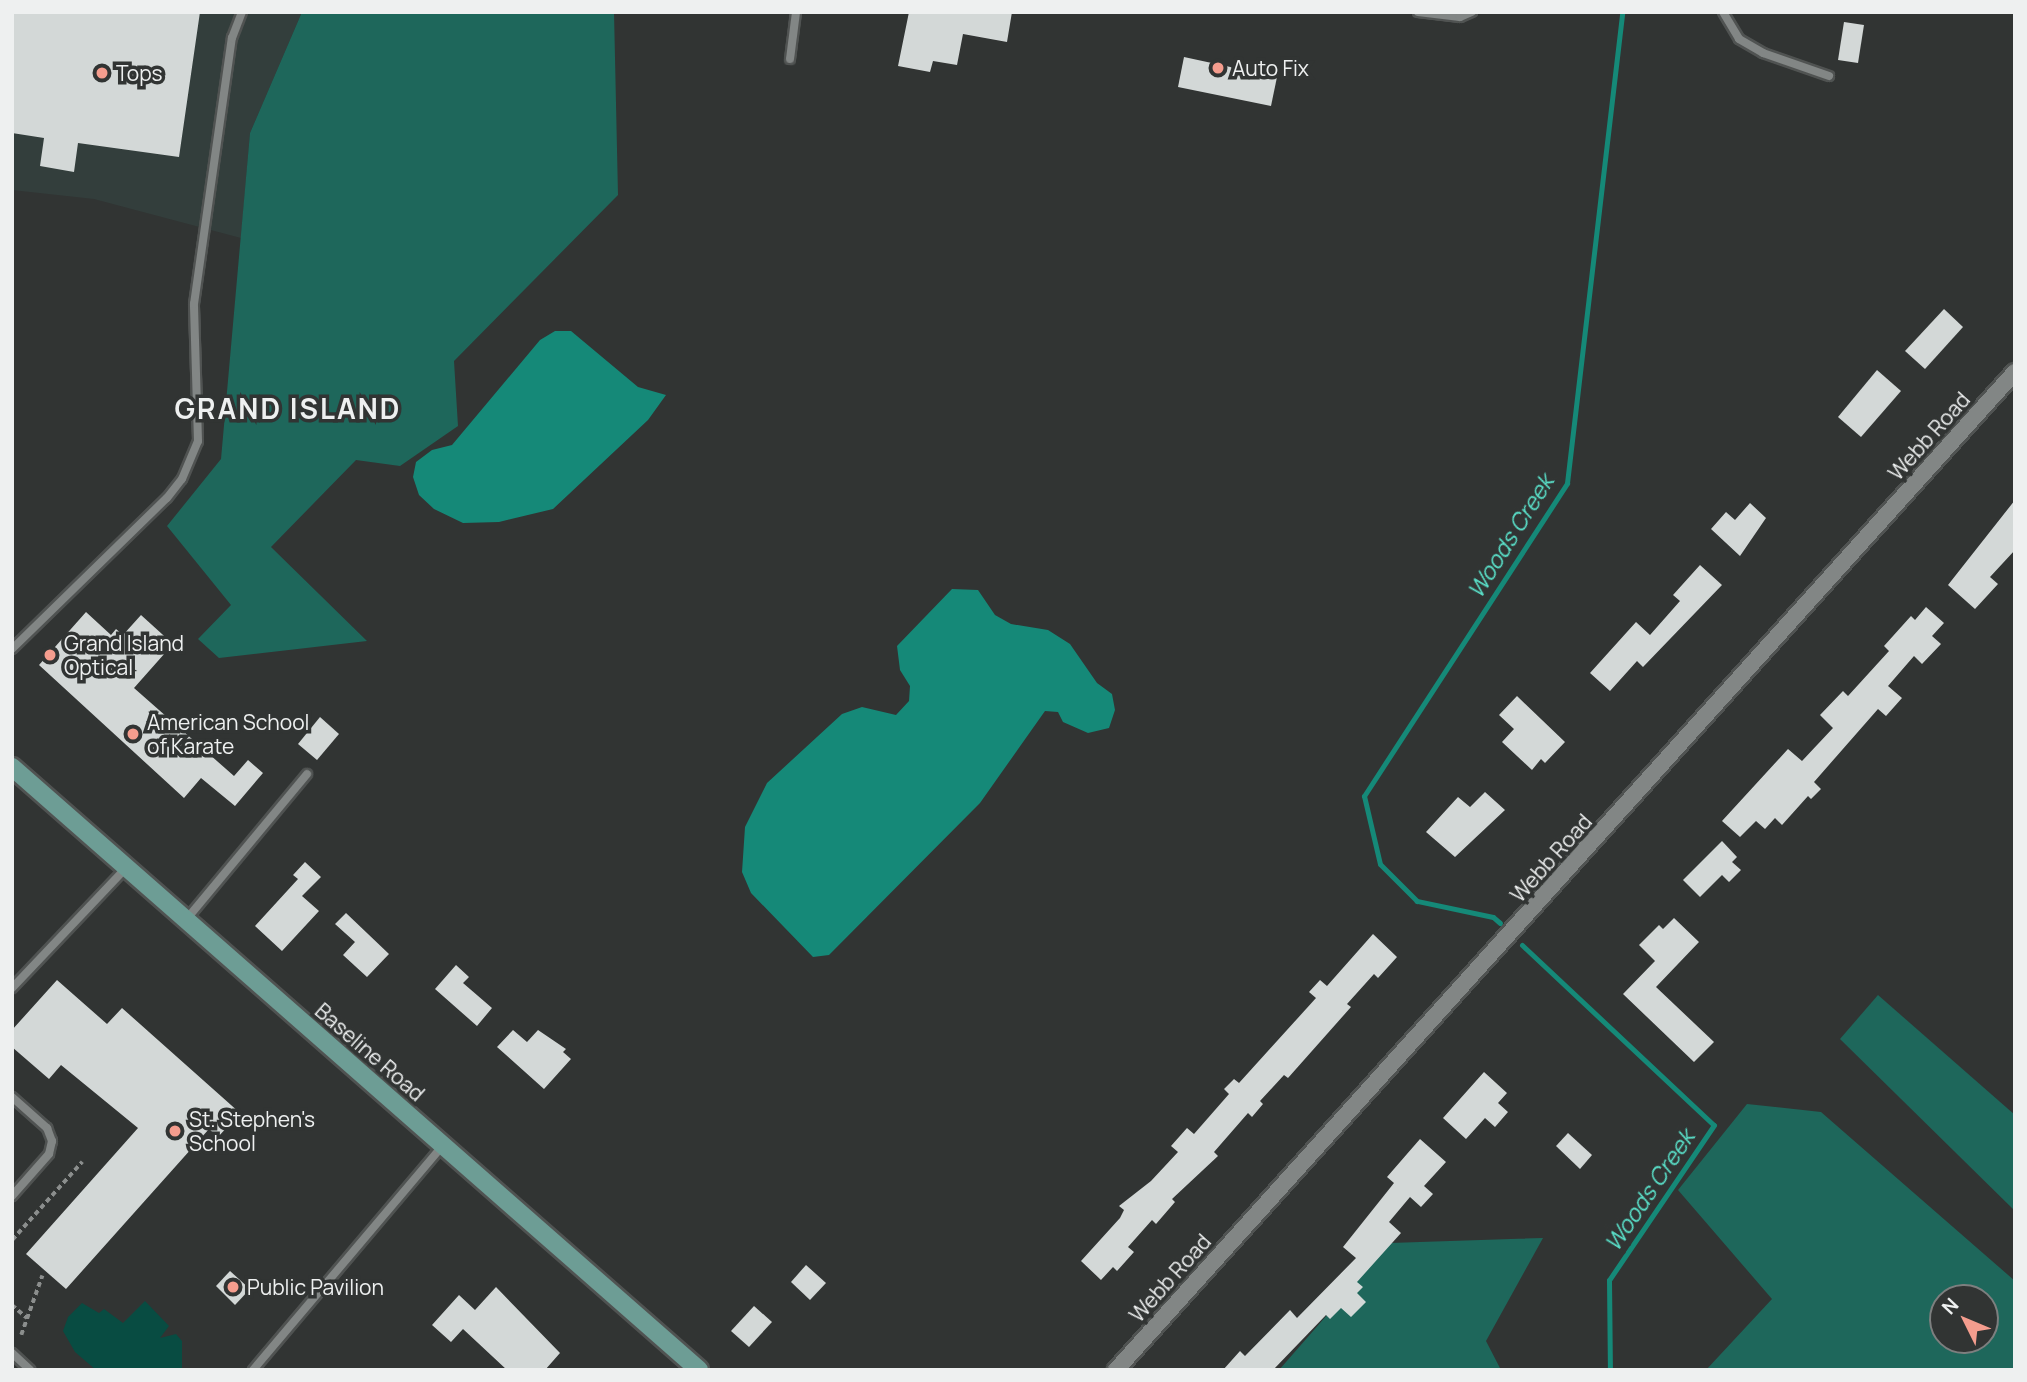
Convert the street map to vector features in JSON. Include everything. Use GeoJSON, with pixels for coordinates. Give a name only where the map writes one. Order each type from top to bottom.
{"type":"FeatureCollection","features":[{"type":"Feature","properties":{"kind":"street","name":"Webb Road"},"geometry":{"type":"LineString","coordinates":[[1115,1370],[2015,372]]}},
{"type":"Feature","properties":{"kind":"street","name":"Baseline Road"},"geometry":{"type":"LineString","coordinates":[[12,767],[699,1370]]}},
{"type":"Feature","properties":{"kind":"lane"},"geometry":{"type":"LineString","coordinates":[[12,649],[167,498],[182,479],[198,441],[194,304],[232,38],[242,12]]}},
{"type":"Feature","properties":{"kind":"lane"},"geometry":{"type":"LineString","coordinates":[[790,60],[796,12]]}},
{"type":"Feature","properties":{"kind":"lane"},"geometry":{"type":"LineString","coordinates":[[1418,12],[1460,18],[1472,12]]}},
{"type":"Feature","properties":{"kind":"lane"},"geometry":{"type":"LineString","coordinates":[[1723,12],[1739,39],[1763,53],[1829,76]]}},
{"type":"Feature","properties":{"kind":"lane"},"geometry":{"type":"LineString","coordinates":[[185,921],[307,774]]}},
{"type":"Feature","properties":{"kind":"lane"},"geometry":{"type":"LineString","coordinates":[[12,988],[126,868]]}},
{"type":"Feature","properties":{"kind":"lane"},"geometry":{"type":"LineString","coordinates":[[12,1097],[47,1128],[52,1141],[49,1154],[12,1196]]}},
{"type":"Feature","properties":{"kind":"lane"},"geometry":{"type":"LineString","coordinates":[[253,1370],[442,1146]]}},
{"type":"Feature","properties":{"kind":"lane"},"geometry":{"type":"LineString","coordinates":[[12,1353],[30,1370]]}},
{"type":"Feature","properties":{"kind":"path"},"geometry":{"type":"LineString","coordinates":[[12,1240],[82,1162]]}},
{"type":"Feature","properties":{"kind":"path"},"geometry":{"type":"LineString","coordinates":[[21,1335],[42,1276]]}},
{"type":"Feature","properties":{"kind":"path"},"geometry":{"type":"LineString","coordinates":[[12,1305],[27,1318]]}},
{"type":"Feature","properties":{"kind":"shaded area"},"geometry":{"type":"Polygon","coordinates":[[[12,12],[302,12],[250,133],[241,238],[94,199],[12,190],[12,12]]]}},
{"type":"Feature","properties":{"kind":"shaded area"},"geometry":{"type":"Polygon","coordinates":[[[302,12],[614,12],[618,195],[454,361],[458,426],[400,466],[356,460],[271,547],[367,641],[219,658],[198,639],[231,605],[167,526],[221,459],[250,133],[302,12]]]}},
{"type":"Feature","properties":{"kind":"shaded area"},"geometry":{"type":"Polygon","coordinates":[[[555,331],[571,331],[638,387],[666,395],[648,420],[553,509],[499,522],[463,523],[434,509],[419,495],[413,477],[416,462],[432,450],[452,445],[540,340],[555,331]]]}},
{"type":"Feature","properties":{"kind":"shaded area"},"geometry":{"type":"Polygon","coordinates":[[[952,589],[978,590],[995,615],[1011,624],[1048,630],[1070,644],[1097,683],[1112,694],[1115,710],[1109,728],[1088,733],[1063,722],[1058,712],[1045,711],[980,803],[829,955],[813,957],[751,893],[742,872],[745,827],[767,783],[842,714],[862,707],[896,715],[909,701],[910,686],[900,670],[897,646],[952,589]]]}},
{"type":"Feature","properties":{"kind":"shaded area"},"geometry":{"type":"Polygon","coordinates":[[[1878,995],[2015,1115],[2015,1211],[1840,1039],[1878,995]]]}},
{"type":"Feature","properties":{"kind":"shaded area"},"geometry":{"type":"Polygon","coordinates":[[[1747,1104],[1821,1112],[2015,1281],[2015,1370],[1706,1370],[1772,1299],[1678,1190],[1747,1104]]]}},
{"type":"Feature","properties":{"kind":"shaded area"},"geometry":{"type":"Polygon","coordinates":[[[1543,1238],[1486,1341],[1501,1370],[1279,1370],[1390,1243],[1543,1238]]]}},
{"type":"Feature","properties":{"kind":"shaded area"},"geometry":{"type":"Polygon","coordinates":[[[145,1301],[169,1326],[160,1338],[176,1334],[182,1341],[182,1370],[96,1370],[75,1352],[63,1331],[68,1317],[82,1303],[99,1313],[104,1309],[123,1323],[145,1301]]]}},
{"type":"Feature","properties":{"kind":"building","name":"Tops"},"geometry":{"type":"Polygon","coordinates":[[[12,12],[200,12],[179,157],[78,143],[74,172],[40,166],[44,138],[12,133],[12,12]]]}},
{"type":"Feature","properties":{"kind":"building"},"geometry":{"type":"Polygon","coordinates":[[[909,12],[1012,12],[1007,42],[963,34],[957,65],[933,61],[930,72],[898,66],[909,12]]]}},
{"type":"Feature","properties":{"kind":"building"},"geometry":{"type":"Polygon","coordinates":[[[1844,22],[1864,25],[1858,63],[1838,60],[1844,22]]]}},
{"type":"Feature","properties":{"kind":"building"},"geometry":{"type":"Polygon","coordinates":[[[1184,57],[1277,77],[1271,106],[1178,87],[1184,57]]]}},
{"type":"Feature","properties":{"kind":"building"},"geometry":{"type":"Polygon","coordinates":[[[1944,309],[1963,327],[1925,369],[1905,351],[1944,309]]]}},
{"type":"Feature","properties":{"kind":"building"},"geometry":{"type":"Polygon","coordinates":[[[1877,370],[1901,391],[1861,437],[1838,417],[1877,370]]]}},
{"type":"Feature","properties":{"kind":"building"},"geometry":{"type":"Polygon","coordinates":[[[2015,500],[2015,550],[1990,577],[1998,584],[1975,609],[1948,585],[2015,500]]]}},
{"type":"Feature","properties":{"kind":"building"},"geometry":{"type":"Polygon","coordinates":[[[1750,503],[1766,518],[1740,556],[1711,529],[1726,512],[1735,520],[1750,503]]]}},
{"type":"Feature","properties":{"kind":"building"},"geometry":{"type":"Polygon","coordinates":[[[1700,565],[1722,585],[1643,667],[1637,661],[1610,691],[1590,673],[1636,622],[1650,635],[1680,601],[1673,595],[1700,565]]]}},
{"type":"Feature","properties":{"kind":"building"},"geometry":{"type":"Polygon","coordinates":[[[1926,607],[1944,623],[1932,636],[1941,644],[1922,664],[1914,656],[1888,686],[1902,698],[1886,716],[1878,709],[1814,782],[1821,789],[1811,799],[1808,796],[1782,825],[1775,818],[1765,829],[1756,821],[1740,837],[1722,821],[1788,749],[1802,761],[1833,728],[1820,715],[1843,691],[1848,696],[1889,651],[1884,646],[1911,616],[1915,620],[1926,607]]]}},
{"type":"Feature","properties":{"kind":"building"},"geometry":{"type":"Polygon","coordinates":[[[86,612],[111,635],[116,629],[123,635],[141,615],[173,644],[134,688],[234,776],[248,760],[263,773],[235,806],[201,778],[184,798],[39,665],[86,612]]]}},
{"type":"Feature","properties":{"kind":"building"},"geometry":{"type":"Polygon","coordinates":[[[1517,696],[1565,742],[1545,763],[1541,759],[1532,770],[1502,742],[1514,729],[1499,715],[1517,696]]]}},
{"type":"Feature","properties":{"kind":"building"},"geometry":{"type":"Polygon","coordinates":[[[320,717],[339,734],[317,760],[298,744],[320,717]]]}},
{"type":"Feature","properties":{"kind":"building"},"geometry":{"type":"Polygon","coordinates":[[[1485,792],[1505,810],[1455,857],[1426,832],[1458,797],[1470,807],[1485,792]]]}},
{"type":"Feature","properties":{"kind":"building"},"geometry":{"type":"Polygon","coordinates":[[[1722,841],[1737,857],[1732,862],[1741,870],[1729,882],[1722,875],[1700,897],[1683,880],[1722,841]]]}},
{"type":"Feature","properties":{"kind":"building"},"geometry":{"type":"Polygon","coordinates":[[[305,862],[321,877],[302,896],[319,911],[282,951],[255,926],[298,879],[293,875],[305,862]]]}},
{"type":"Feature","properties":{"kind":"building"},"geometry":{"type":"Polygon","coordinates":[[[346,913],[389,954],[367,977],[343,955],[355,942],[335,924],[346,913]]]}},
{"type":"Feature","properties":{"kind":"building"},"geometry":{"type":"Polygon","coordinates":[[[1674,918],[1699,942],[1656,987],[1714,1042],[1694,1062],[1623,994],[1655,961],[1639,945],[1659,925],[1663,929],[1674,918]]]}},
{"type":"Feature","properties":{"kind":"building"},"geometry":{"type":"Polygon","coordinates":[[[1373,934],[1397,957],[1378,978],[1374,974],[1347,1004],[1351,1007],[1288,1078],[1284,1075],[1260,1101],[1263,1104],[1252,1117],[1248,1113],[1214,1152],[1218,1156],[1172,1199],[1175,1202],[1156,1224],[1152,1220],[1128,1247],[1134,1252],[1117,1271],[1113,1267],[1101,1280],[1081,1261],[1120,1218],[1124,1210],[1119,1206],[1151,1181],[1178,1152],[1171,1146],[1187,1128],[1194,1134],[1229,1094],[1224,1089],[1234,1079],[1239,1083],[1316,998],[1309,992],[1320,980],[1327,986],[1373,934]]]}},
{"type":"Feature","properties":{"kind":"building"},"geometry":{"type":"Polygon","coordinates":[[[456,965],[469,977],[463,983],[492,1008],[477,1026],[435,989],[456,965]]]}},
{"type":"Feature","properties":{"kind":"building","name":"St. Stephen's School"},"geometry":{"type":"Polygon","coordinates":[[[57,980],[107,1024],[122,1008],[240,1113],[218,1137],[209,1129],[66,1289],[26,1254],[138,1128],[61,1065],[49,1079],[12,1047],[12,1030],[57,980]]]}},
{"type":"Feature","properties":{"kind":"building"},"geometry":{"type":"Polygon","coordinates":[[[513,1030],[527,1042],[538,1030],[566,1049],[563,1052],[571,1059],[544,1089],[497,1047],[513,1030]]]}},
{"type":"Feature","properties":{"kind":"building"},"geometry":{"type":"Polygon","coordinates":[[[1484,1072],[1507,1093],[1498,1103],[1508,1112],[1495,1127],[1485,1118],[1466,1139],[1443,1118],[1484,1072]]]}},
{"type":"Feature","properties":{"kind":"building"},"geometry":{"type":"Polygon","coordinates":[[[1568,1133],[1592,1155],[1580,1169],[1556,1146],[1568,1133]]]}},
{"type":"Feature","properties":{"kind":"building"},"geometry":{"type":"Polygon","coordinates":[[[1420,1139],[1446,1162],[1424,1186],[1433,1194],[1421,1207],[1410,1197],[1389,1222],[1401,1233],[1357,1282],[1363,1287],[1357,1293],[1366,1302],[1351,1317],[1341,1308],[1330,1319],[1326,1315],[1273,1370],[1223,1370],[1240,1351],[1245,1356],[1290,1310],[1297,1318],[1356,1258],[1343,1247],[1394,1183],[1387,1177],[1420,1139]]]}},
{"type":"Feature","properties":{"kind":"building"},"geometry":{"type":"Polygon","coordinates":[[[806,1265],[826,1283],[810,1300],[791,1282],[806,1265]]]}},
{"type":"Feature","properties":{"kind":"building","name":"Public Pavilion"},"geometry":{"type":"Polygon","coordinates":[[[230,1271],[250,1289],[235,1305],[216,1286],[230,1271]]]}},
{"type":"Feature","properties":{"kind":"building"},"geometry":{"type":"Polygon","coordinates":[[[496,1287],[560,1353],[545,1370],[507,1370],[463,1329],[451,1342],[432,1325],[459,1295],[475,1310],[496,1287]]]}},
{"type":"Feature","properties":{"kind":"building"},"geometry":{"type":"Polygon","coordinates":[[[754,1306],[772,1322],[749,1347],[731,1331],[754,1306]]]}},
{"type":"Feature","properties":{"kind":"waterway","name":"Woods Creek"},"geometry":{"type":"LineString","coordinates":[[1500,923],[1493,917],[1417,901],[1380,864],[1364,796],[1567,483],[1622,12]]}},
{"type":"Feature","properties":{"kind":"waterway","name":"Woods Creek"},"geometry":{"type":"LineString","coordinates":[[1522,945],[1714,1125],[1609,1280],[1610,1370]]}},
{"type":"Feature","properties":{"kind":"place","name":"Auto Fix"},"geometry":{"type":"Point","coordinates":[1218,68]}},
{"type":"Feature","properties":{"kind":"place","name":"Tops"},"geometry":{"type":"Point","coordinates":[102,73]}},
{"type":"Feature","properties":{"kind":"place","name":"Grand Island Optical"},"geometry":{"type":"Point","coordinates":[50,655]}},
{"type":"Feature","properties":{"kind":"place","name":"American School of Karate"},"geometry":{"type":"Point","coordinates":[133,734]}},
{"type":"Feature","properties":{"kind":"place","name":"St. Stephen's School"},"geometry":{"type":"Point","coordinates":[175,1131]}},
{"type":"Feature","properties":{"kind":"place","name":"Public Pavilion"},"geometry":{"type":"Point","coordinates":[233,1287]}},
{"type":"Feature","properties":{"kind":"district","name":"GRAND ISLAND"},"geometry":{"type":"Point","coordinates":[288,408]}}]}
